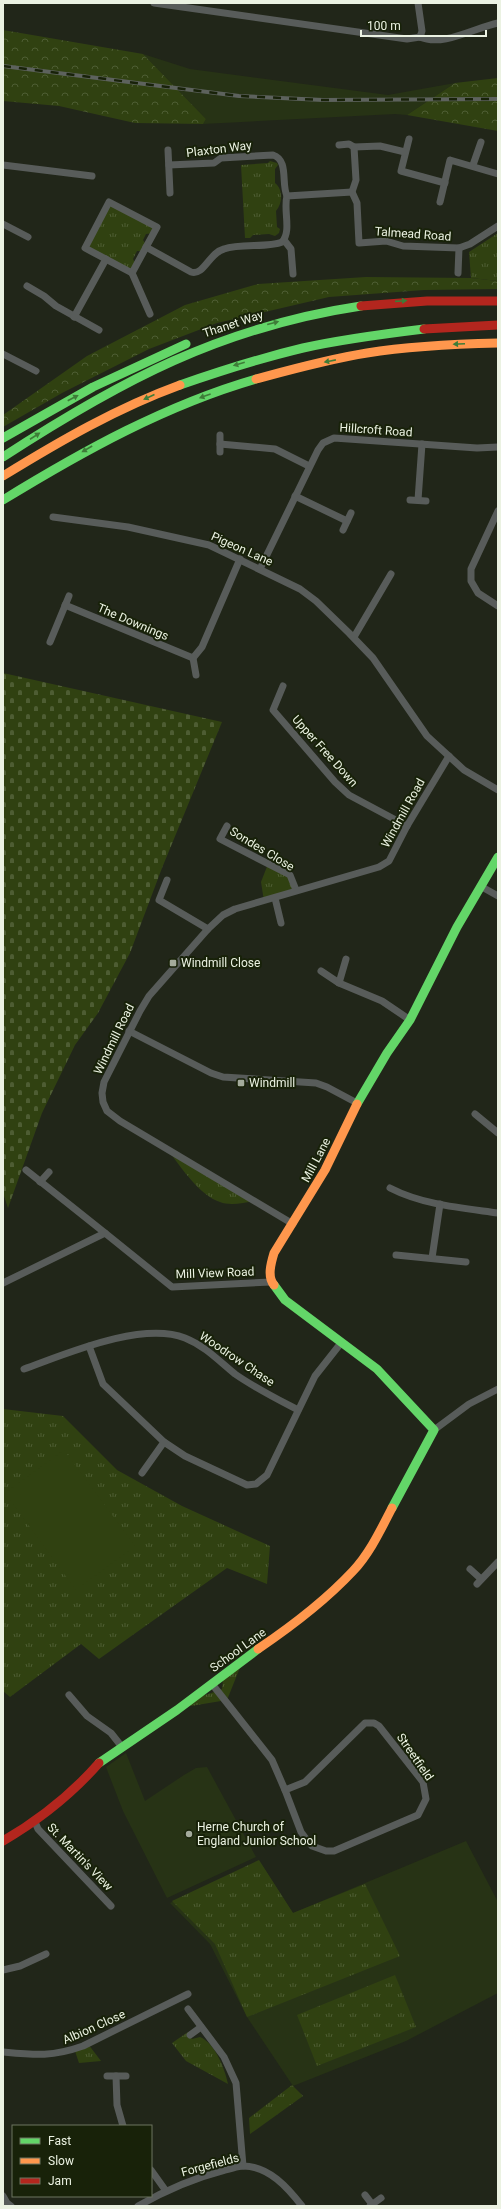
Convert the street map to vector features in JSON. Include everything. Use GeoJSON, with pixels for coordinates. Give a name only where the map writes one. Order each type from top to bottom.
{"type":"FeatureCollection","features":[{"type":"Feature","properties":{"kind":"main road","name":"Thanet Way"},"geometry":{"type":"LineString","coordinates":[[3,457],[64,417],[132,378],[183,354],[222,339],[285,320],[355,306],[422,300],[498,301]]}},
{"type":"Feature","properties":{"kind":"main road"},"geometry":{"type":"LineString","coordinates":[[3,476],[33,456],[108,416],[160,392],[224,368],[280,352],[360,336],[421,328],[498,325]]}},
{"type":"Feature","properties":{"kind":"main road"},"geometry":{"type":"LineString","coordinates":[[3,438],[38,417],[119,373],[199,339],[222,339]]}},
{"type":"Feature","properties":{"kind":"main road"},"geometry":{"type":"LineString","coordinates":[[3,500],[115,434],[178,406],[229,387],[298,368],[372,353],[432,346],[498,343]]}},
{"type":"Feature","properties":{"kind":"main road","name":"Mill Lane"},"geometry":{"type":"LineString","coordinates":[[434,1430],[423,1420],[398,1390],[377,1369],[284,1300],[272,1282],[270,1264],[274,1253],[325,1170],[357,1103],[387,1053],[410,1020],[457,927],[482,887],[498,857]]}},
{"type":"Feature","properties":{"kind":"main road","name":"School Lane"},"geometry":{"type":"LineString","coordinates":[[3,1841],[35,1822],[84,1780],[102,1760],[212,1684],[315,1607],[354,1570],[377,1537],[434,1430]]}},
{"type":"Feature","properties":{"kind":"street"},"geometry":{"type":"LineString","coordinates":[[154,3],[407,39],[420,37],[429,41],[449,38],[498,23]]}},
{"type":"Feature","properties":{"kind":"street"},"geometry":{"type":"LineString","coordinates":[[211,11],[212,3]]}},
{"type":"Feature","properties":{"kind":"street"},"geometry":{"type":"LineString","coordinates":[[418,3],[422,31],[420,37]]}},
{"type":"Feature","properties":{"kind":"street"},"geometry":{"type":"LineString","coordinates":[[408,139],[400,171],[444,183]]}},
{"type":"Feature","properties":{"kind":"street"},"geometry":{"type":"LineString","coordinates":[[473,166],[481,142]]}},
{"type":"Feature","properties":{"kind":"street"},"geometry":{"type":"LineString","coordinates":[[339,145],[349,144],[354,147],[380,146],[405,152]]}},
{"type":"Feature","properties":{"kind":"street"},"geometry":{"type":"LineString","coordinates":[[146,247],[194,273],[202,270],[209,259],[221,249],[233,246],[277,244],[284,240],[286,234],[285,207],[287,196],[352,192],[356,180],[354,147]]}},
{"type":"Feature","properties":{"kind":"street","name":"Plaxton Way"},"geometry":{"type":"LineString","coordinates":[[168,150],[170,192]]}},
{"type":"Feature","properties":{"kind":"street","name":"Plaxton Way"},"geometry":{"type":"LineString","coordinates":[[169,166],[214,163],[221,158],[276,156],[282,163],[285,191],[287,196]]}},
{"type":"Feature","properties":{"kind":"street"},"geometry":{"type":"LineString","coordinates":[[440,202],[450,160],[498,174]]}},
{"type":"Feature","properties":{"kind":"street"},"geometry":{"type":"LineString","coordinates":[[3,165],[92,176]]}},
{"type":"Feature","properties":{"kind":"street","name":"Talmead Road"},"geometry":{"type":"LineString","coordinates":[[352,192],[357,203],[359,243],[386,241],[403,246],[459,248],[470,244],[498,226]]}},
{"type":"Feature","properties":{"kind":"street"},"geometry":{"type":"LineString","coordinates":[[132,273],[157,227],[109,202],[85,248],[132,273],[150,314]]}},
{"type":"Feature","properties":{"kind":"street"},"geometry":{"type":"LineString","coordinates":[[3,224],[28,237]]}},
{"type":"Feature","properties":{"kind":"street"},"geometry":{"type":"LineString","coordinates":[[284,240],[291,248],[293,274]]}},
{"type":"Feature","properties":{"kind":"street","name":"Talmead Road"},"geometry":{"type":"LineString","coordinates":[[458,273],[459,248]]}},
{"type":"Feature","properties":{"kind":"street"},"geometry":{"type":"LineString","coordinates":[[74,317],[106,259]]}},
{"type":"Feature","properties":{"kind":"street"},"geometry":{"type":"LineString","coordinates":[[27,286],[74,317],[99,330]]}},
{"type":"Feature","properties":{"kind":"street"},"geometry":{"type":"LineString","coordinates":[[3,354],[36,371]]}},
{"type":"Feature","properties":{"kind":"street"},"geometry":{"type":"LineString","coordinates":[[220,436],[220,452]]}},
{"type":"Feature","properties":{"kind":"street","name":"Hillcroft Road"},"geometry":{"type":"LineString","coordinates":[[260,569],[309,466],[323,443],[334,438],[477,448],[498,446]]}},
{"type":"Feature","properties":{"kind":"street"},"geometry":{"type":"LineString","coordinates":[[220,444],[275,449],[309,466]]}},
{"type":"Feature","properties":{"kind":"street"},"geometry":{"type":"LineString","coordinates":[[418,500],[422,444]]}},
{"type":"Feature","properties":{"kind":"street"},"geometry":{"type":"LineString","coordinates":[[295,496],[347,521]]}},
{"type":"Feature","properties":{"kind":"street"},"geometry":{"type":"LineString","coordinates":[[410,500],[426,501]]}},
{"type":"Feature","properties":{"kind":"street"},"geometry":{"type":"LineString","coordinates":[[498,511],[471,568],[471,581],[478,593],[498,606]]}},
{"type":"Feature","properties":{"kind":"street"},"geometry":{"type":"LineString","coordinates":[[343,530],[351,513]]}},
{"type":"Feature","properties":{"kind":"street","name":"Pigeon Lane"},"geometry":{"type":"LineString","coordinates":[[53,517],[107,524],[209,545],[300,589],[316,601],[354,637],[373,658],[427,736],[464,770],[498,790]]}},
{"type":"Feature","properties":{"kind":"street"},"geometry":{"type":"LineString","coordinates":[[196,675],[192,658],[202,647],[240,559]]}},
{"type":"Feature","properties":{"kind":"street"},"geometry":{"type":"LineString","coordinates":[[354,637],[391,574]]}},
{"type":"Feature","properties":{"kind":"street"},"geometry":{"type":"LineString","coordinates":[[50,642],[69,596]]}},
{"type":"Feature","properties":{"kind":"street","name":"The Downings"},"geometry":{"type":"LineString","coordinates":[[65,605],[192,658]]}},
{"type":"Feature","properties":{"kind":"street","name":"Upper Free Down"},"geometry":{"type":"LineString","coordinates":[[283,686],[273,710],[335,782],[349,795],[407,826]]}},
{"type":"Feature","properties":{"kind":"street","name":"Windmill Road"},"geometry":{"type":"LineString","coordinates":[[293,1224],[120,1121],[107,1111],[103,1102],[104,1082],[129,1031],[149,996],[208,929],[223,915],[235,909],[379,867],[389,860],[407,826],[449,756]]}},
{"type":"Feature","properties":{"kind":"street","name":"Sondes Close"},"geometry":{"type":"LineString","coordinates":[[226,826],[220,839],[290,875],[296,890]]}},
{"type":"Feature","properties":{"kind":"street"},"geometry":{"type":"LineString","coordinates":[[168,880],[159,900],[208,929]]}},
{"type":"Feature","properties":{"kind":"street"},"geometry":{"type":"LineString","coordinates":[[482,887],[498,896]]}},
{"type":"Feature","properties":{"kind":"street"},"geometry":{"type":"LineString","coordinates":[[275,898],[281,923]]}},
{"type":"Feature","properties":{"kind":"street"},"geometry":{"type":"LineString","coordinates":[[339,983],[346,958]]}},
{"type":"Feature","properties":{"kind":"street"},"geometry":{"type":"LineString","coordinates":[[321,971],[339,983],[382,1001],[410,1020]]}},
{"type":"Feature","properties":{"kind":"street"},"geometry":{"type":"LineString","coordinates":[[129,1031],[211,1073],[223,1077],[316,1083],[327,1087],[357,1103]]}},
{"type":"Feature","properties":{"kind":"street"},"geometry":{"type":"LineString","coordinates":[[475,1114],[498,1132]]}},
{"type":"Feature","properties":{"kind":"street","name":"Mill View Road"},"geometry":{"type":"LineString","coordinates":[[26,1170],[172,1287],[272,1282]]}},
{"type":"Feature","properties":{"kind":"street"},"geometry":{"type":"LineString","coordinates":[[40,1182],[49,1172]]}},
{"type":"Feature","properties":{"kind":"street"},"geometry":{"type":"LineString","coordinates":[[390,1188],[408,1197],[440,1204],[498,1213]]}},
{"type":"Feature","properties":{"kind":"street"},"geometry":{"type":"LineString","coordinates":[[432,1258],[440,1204]]}},
{"type":"Feature","properties":{"kind":"street"},"geometry":{"type":"LineString","coordinates":[[3,1283],[105,1233]]}},
{"type":"Feature","properties":{"kind":"street"},"geometry":{"type":"LineString","coordinates":[[396,1255],[466,1262]]}},
{"type":"Feature","properties":{"kind":"street","name":"Woodrow Chase"},"geometry":{"type":"LineString","coordinates":[[24,1370],[89,1346],[129,1335],[162,1335],[185,1338],[207,1350],[236,1374],[258,1389],[298,1410]]}},
{"type":"Feature","properties":{"kind":"street"},"geometry":{"type":"LineString","coordinates":[[89,1346],[103,1384],[164,1442],[185,1456],[247,1485],[256,1484],[267,1475],[315,1376],[341,1343]]}},
{"type":"Feature","properties":{"kind":"street"},"geometry":{"type":"LineString","coordinates":[[434,1430],[469,1404],[498,1389]]}},
{"type":"Feature","properties":{"kind":"street"},"geometry":{"type":"LineString","coordinates":[[142,1473],[164,1442]]}},
{"type":"Feature","properties":{"kind":"street"},"geometry":{"type":"LineString","coordinates":[[470,1569],[479,1581],[498,1562]]}},
{"type":"Feature","properties":{"kind":"street","name":"Streetfield"},"geometry":{"type":"LineString","coordinates":[[212,1684],[272,1760],[301,1832],[312,1846],[326,1851],[334,1850],[418,1816],[426,1799],[423,1782],[379,1726],[369,1723],[359,1727],[305,1782],[285,1790]]}},
{"type":"Feature","properties":{"kind":"street"},"geometry":{"type":"LineString","coordinates":[[69,1695],[87,1716],[111,1733],[122,1747]]}},
{"type":"Feature","properties":{"kind":"street","name":"St. Martin's View"},"geometry":{"type":"LineString","coordinates":[[35,1822],[38,1829],[111,1906]]}},
{"type":"Feature","properties":{"kind":"street"},"geometry":{"type":"LineString","coordinates":[[3,1970],[20,1966],[46,1954]]}},
{"type":"Feature","properties":{"kind":"street","name":"Albion Close"},"geometry":{"type":"LineString","coordinates":[[3,2052],[41,2056],[69,2051],[88,2044],[188,1994]]}},
{"type":"Feature","properties":{"kind":"street"},"geometry":{"type":"LineString","coordinates":[[188,2009],[224,2057],[236,2083],[243,2166]]}},
{"type":"Feature","properties":{"kind":"street"},"geometry":{"type":"LineString","coordinates":[[190,2035],[201,2027]]}},
{"type":"Feature","properties":{"kind":"street"},"geometry":{"type":"LineString","coordinates":[[107,2076],[126,2076]]}},
{"type":"Feature","properties":{"kind":"street"},"geometry":{"type":"LineString","coordinates":[[116,2076],[117,2105],[123,2125]]}},
{"type":"Feature","properties":{"kind":"street","name":"Forgefields"},"geometry":{"type":"LineString","coordinates":[[138,2206],[166,2191],[194,2179],[243,2166],[271,2175],[289,2190],[302,2206]]}},
{"type":"Feature","properties":{"kind":"street"},"geometry":{"type":"LineString","coordinates":[[152,2171],[166,2191]]}},
{"type":"Feature","properties":{"kind":"street"},"geometry":{"type":"LineString","coordinates":[[365,2195],[371,2205],[381,2198]]}},
{"type":"Feature","properties":{"kind":"street"},"geometry":{"type":"LineString","coordinates":[[3,2196],[11,2206]]}},
{"type":"Feature","properties":{"kind":"shaded area"},"geometry":{"type":"Polygon","coordinates":[[[143,54],[190,69],[388,95],[455,83],[407,115],[395,114],[203,124],[206,119],[143,54]]]}},
{"type":"Feature","properties":{"kind":"shaded area","name":"Herne Church of England Junior School"},"geometry":{"type":"Polygon","coordinates":[[[126,1753],[145,1801],[196,1768],[207,1767],[256,1857],[167,1898],[123,1811],[106,1767],[126,1753]]]}},
{"type":"Feature","properties":{"kind":"shaded area"},"geometry":{"type":"Polygon","coordinates":[[[466,1841],[498,1902],[498,1993],[406,2041],[293,2086],[247,2017],[210,1944],[170,1903],[260,1862],[293,1913],[466,1841]]]}},
{"type":"Feature","properties":{"kind":"green space"},"geometry":{"type":"Polygon","coordinates":[[[3,30],[143,54],[206,119],[203,124],[135,123],[59,106],[3,101],[3,30]]]}},
{"type":"Feature","properties":{"kind":"green space"},"geometry":{"type":"Polygon","coordinates":[[[498,78],[498,131],[407,115],[455,83],[498,78]]]}},
{"type":"Feature","properties":{"kind":"green space"},"geometry":{"type":"Polygon","coordinates":[[[270,161],[277,163],[278,165],[275,169],[275,183],[281,192],[280,204],[276,211],[277,227],[280,229],[279,233],[275,236],[269,234],[253,235],[250,238],[245,238],[241,165],[268,163],[270,161]]]}},
{"type":"Feature","properties":{"kind":"green space"},"geometry":{"type":"Polygon","coordinates":[[[109,202],[157,227],[153,233],[146,234],[143,240],[147,246],[144,251],[137,251],[133,259],[136,265],[132,273],[85,247],[109,202]]]}},
{"type":"Feature","properties":{"kind":"green space"},"geometry":{"type":"Polygon","coordinates":[[[498,233],[498,281],[471,278],[469,252],[498,233]]]}},
{"type":"Feature","properties":{"kind":"green space"},"geometry":{"type":"Polygon","coordinates":[[[366,277],[471,278],[498,281],[498,289],[424,290],[329,297],[217,323],[149,349],[62,393],[3,427],[3,415],[87,356],[185,305],[258,284],[366,277]]]}},
{"type":"Feature","properties":{"kind":"green space"},"geometry":{"type":"Polygon","coordinates":[[[3,673],[222,722],[162,868],[130,953],[98,1013],[75,1045],[42,1113],[8,1208],[3,1193],[3,673]]]}},
{"type":"Feature","properties":{"kind":"green space"},"geometry":{"type":"Polygon","coordinates":[[[268,864],[290,875],[296,890],[264,901],[261,882],[268,864]]]}},
{"type":"Feature","properties":{"kind":"green space"},"geometry":{"type":"Polygon","coordinates":[[[168,1150],[254,1201],[228,1204],[213,1199],[205,1194],[191,1180],[168,1150]]]}},
{"type":"Feature","properties":{"kind":"green space"},"geometry":{"type":"Polygon","coordinates":[[[3,1409],[63,1416],[117,1470],[182,1506],[270,1546],[267,1584],[227,1568],[99,1659],[81,1644],[10,1697],[3,1691],[3,1409]]]}},
{"type":"Feature","properties":{"kind":"green space"},"geometry":{"type":"Polygon","coordinates":[[[64,1450],[135,1546],[76,1590],[5,1493],[64,1450]]]}},
{"type":"Feature","properties":{"kind":"green space"},"geometry":{"type":"Polygon","coordinates":[[[241,1665],[227,1700],[191,1706],[187,1701],[222,1689],[223,1680],[241,1665]]]}},
{"type":"Feature","properties":{"kind":"green space"},"geometry":{"type":"Polygon","coordinates":[[[259,1860],[293,1913],[365,1884],[400,1956],[247,2017],[215,1944],[172,1901],[259,1860]]]}},
{"type":"Feature","properties":{"kind":"green space"},"geometry":{"type":"Polygon","coordinates":[[[395,1975],[416,2027],[317,2066],[297,2015],[395,1975]]]}},
{"type":"Feature","properties":{"kind":"green space"},"geometry":{"type":"Polygon","coordinates":[[[188,2032],[192,2039],[200,2037],[205,2040],[215,2051],[222,2064],[228,2084],[186,2061],[172,2043],[188,2032]]]}},
{"type":"Feature","properties":{"kind":"green space"},"geometry":{"type":"Polygon","coordinates":[[[88,2044],[101,2061],[79,2063],[75,2051],[88,2044]]]}},
{"type":"Feature","properties":{"kind":"green space"},"geometry":{"type":"Polygon","coordinates":[[[292,2085],[303,2096],[250,2134],[249,2118],[292,2085]]]}},
{"type":"Feature","properties":{"kind":"railway"},"geometry":{"type":"LineString","coordinates":[[3,66],[239,96],[323,100],[498,99]]}},
{"type":"Feature","properties":{"kind":"traffic: fast"},"geometry":{"type":"LineString","coordinates":[[3,457],[89,404],[131,381],[173,361],[217,343],[262,328],[310,315],[361,306]]}},
{"type":"Feature","properties":{"kind":"traffic: fast"},"geometry":{"type":"LineString","coordinates":[[180,385],[241,365],[303,348],[348,339],[424,329]]}},
{"type":"Feature","properties":{"kind":"traffic: fast"},"geometry":{"type":"LineString","coordinates":[[3,438],[93,387],[186,344]]}},
{"type":"Feature","properties":{"kind":"traffic: fast"},"geometry":{"type":"LineString","coordinates":[[3,500],[94,447],[157,416],[190,402],[256,379]]}},
{"type":"Feature","properties":{"kind":"traffic: fast"},"geometry":{"type":"LineString","coordinates":[[357,1104],[387,1053],[410,1020],[457,927],[498,857]]}},
{"type":"Feature","properties":{"kind":"traffic: fast"},"geometry":{"type":"LineString","coordinates":[[274,1285],[285,1300],[377,1369],[434,1430],[392,1508]]}},
{"type":"Feature","properties":{"kind":"traffic: fast"},"geometry":{"type":"LineString","coordinates":[[99,1763],[177,1710],[258,1649]]}},
{"type":"Feature","properties":{"kind":"traffic: slow"},"geometry":{"type":"LineString","coordinates":[[256,379],[353,355],[432,346],[498,343]]}},
{"type":"Feature","properties":{"kind":"traffic: slow"},"geometry":{"type":"LineString","coordinates":[[3,476],[89,426],[134,404],[180,385]]}},
{"type":"Feature","properties":{"kind":"traffic: slow"},"geometry":{"type":"LineString","coordinates":[[274,1285],[270,1274],[274,1253],[325,1170],[357,1104]]}},
{"type":"Feature","properties":{"kind":"traffic: slow"},"geometry":{"type":"LineString","coordinates":[[258,1649],[308,1613],[353,1571],[370,1549],[392,1508]]}},
{"type":"Feature","properties":{"kind":"traffic: jam"},"geometry":{"type":"LineString","coordinates":[[361,306],[427,301],[498,301]]}},
{"type":"Feature","properties":{"kind":"traffic: jam"},"geometry":{"type":"LineString","coordinates":[[424,329],[498,325]]}},
{"type":"Feature","properties":{"kind":"traffic: jam"},"geometry":{"type":"LineString","coordinates":[[3,1841],[42,1816],[77,1786],[99,1763]]}},
{"type":"Feature","properties":{"kind":"place","name":"Windmill Close"},"geometry":{"type":"Point","coordinates":[173,963]}},
{"type":"Feature","properties":{"kind":"place","name":"Windmill"},"geometry":{"type":"Point","coordinates":[241,1083]}},
{"type":"Feature","properties":{"kind":"place","name":"Herne Church of England Junior School"},"geometry":{"type":"Point","coordinates":[189,1834]}}]}
